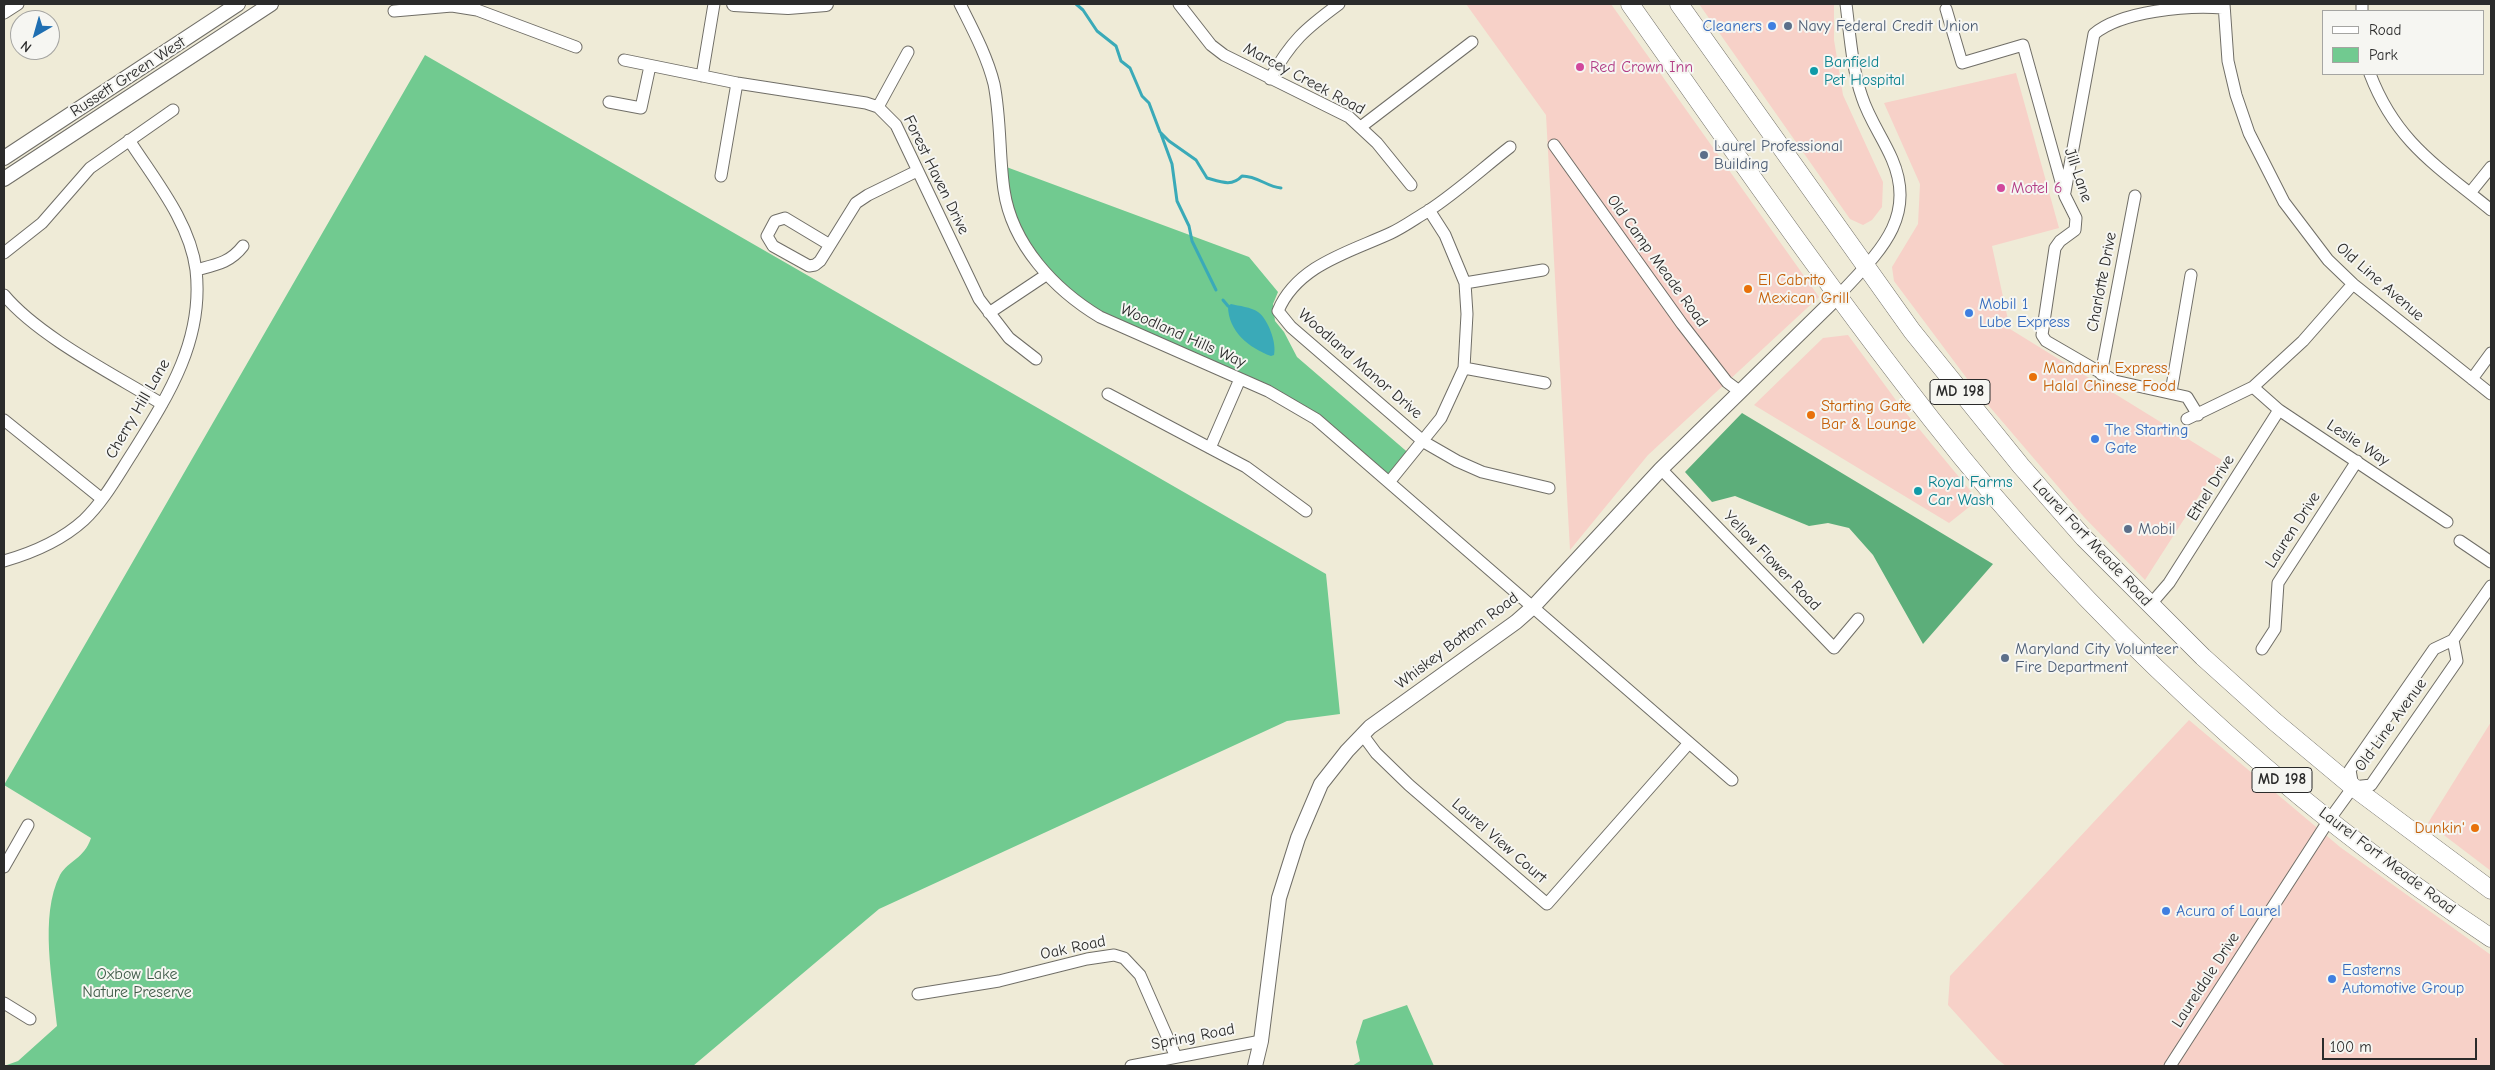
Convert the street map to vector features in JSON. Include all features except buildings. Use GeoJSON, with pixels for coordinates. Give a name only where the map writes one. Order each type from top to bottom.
{"type":"FeatureCollection","features":[{"type":"Feature","properties":{"kind":"main road","name":"Laurel Fort Meade Road"},"geometry":{"type":"LineString","coordinates":[[1630,4],[1839,295],[1933,422],[1992,493],[2058,567],[2125,636],[2186,694],[2329,820],[2491,938]]}},
{"type":"Feature","properties":{"kind":"main road","name":"Laurel Fort Meade Road"},"geometry":{"type":"LineString","coordinates":[[1679,4],[1912,331],[2021,466],[2084,538],[2150,605],[2274,722],[2353,787],[2491,890]]}},
{"type":"Feature","properties":{"kind":"street"},"geometry":{"type":"LineString","coordinates":[[4,11],[18,4]]}},
{"type":"Feature","properties":{"kind":"street","name":"Russett Green West"},"geometry":{"type":"LineString","coordinates":[[4,158],[222,8],[238,4]]}},
{"type":"Feature","properties":{"kind":"street","name":"Russett Green West"},"geometry":{"type":"LineString","coordinates":[[4,179],[271,4]]}},
{"type":"Feature","properties":{"kind":"street"},"geometry":{"type":"LineString","coordinates":[[702,76],[714,4]]}},
{"type":"Feature","properties":{"kind":"street"},"geometry":{"type":"LineString","coordinates":[[734,4],[788,7],[826,4]]}},
{"type":"Feature","properties":{"kind":"street","name":"Woodland Hills Way"},"geometry":{"type":"LineString","coordinates":[[960,4],[977,37],[994,85],[1004,193],[1022,240],[1046,275],[1081,306],[1100,317],[1268,391],[1316,419],[1390,481],[1533,607]]}},
{"type":"Feature","properties":{"kind":"street","name":"Marcey Creek Road"},"geometry":{"type":"LineString","coordinates":[[1179,4],[1211,45],[1237,63],[1349,117],[1362,126],[1411,185]]}},
{"type":"Feature","properties":{"kind":"street"},"geometry":{"type":"LineString","coordinates":[[1270,78],[1286,50],[1300,34],[1339,4]]}},
{"type":"Feature","properties":{"kind":"street"},"geometry":{"type":"LineString","coordinates":[[1839,295],[1866,266],[1891,232],[1899,214],[1902,200],[1900,180],[1892,158],[1862,97],[1853,60],[1846,4]]}},
{"type":"Feature","properties":{"kind":"street"},"geometry":{"type":"LineString","coordinates":[[394,11],[452,5],[503,18],[576,47]]}},
{"type":"Feature","properties":{"kind":"street"},"geometry":{"type":"LineString","coordinates":[[2065,196],[2094,34],[2112,23],[2161,10],[2223,6]]}},
{"type":"Feature","properties":{"kind":"street","name":"Old Line Avenue"},"geometry":{"type":"LineString","coordinates":[[2223,6],[2228,62],[2236,95],[2249,133],[2267,173],[2306,234],[2328,260],[2354,284],[2491,394]]}},
{"type":"Feature","properties":{"kind":"street"},"geometry":{"type":"LineString","coordinates":[[222,8],[235,27]]}},
{"type":"Feature","properties":{"kind":"street","name":"Jill Lane"},"geometry":{"type":"LineString","coordinates":[[1946,9],[1962,63],[2023,45],[2065,196],[2076,218],[2075,230],[2060,241],[2055,248],[2042,335],[2046,341],[2101,374],[2115,380],[2187,397],[2193,417],[2253,387],[2303,341],[2354,284]]}},
{"type":"Feature","properties":{"kind":"street"},"geometry":{"type":"LineString","coordinates":[[1362,126],[1472,42]]}},
{"type":"Feature","properties":{"kind":"street"},"geometry":{"type":"LineString","coordinates":[[878,107],[908,52]]}},
{"type":"Feature","properties":{"kind":"street","name":"Forest Haven Drive"},"geometry":{"type":"LineString","coordinates":[[624,60],[737,83],[866,102],[878,107],[896,125],[969,281],[1009,338],[1036,359]]}},
{"type":"Feature","properties":{"kind":"street"},"geometry":{"type":"LineString","coordinates":[[609,102],[641,108],[650,66]]}},
{"type":"Feature","properties":{"kind":"street"},"geometry":{"type":"LineString","coordinates":[[2370,75],[2378,96],[2409,142],[2430,162],[2491,210]]}},
{"type":"Feature","properties":{"kind":"street"},"geometry":{"type":"LineString","coordinates":[[721,176],[737,83]]}},
{"type":"Feature","properties":{"kind":"street"},"geometry":{"type":"LineString","coordinates":[[4,253],[42,223],[90,168],[173,110]]}},
{"type":"Feature","properties":{"kind":"street","name":"Cherry Hill Lane"},"geometry":{"type":"LineString","coordinates":[[4,561],[58,539],[84,520],[102,499],[162,404],[188,352],[194,325],[196,270],[181,224],[128,140]]}},
{"type":"Feature","properties":{"kind":"street","name":"Old Camp Meade Road"},"geometry":{"type":"LineString","coordinates":[[1554,145],[1682,324],[1727,382],[1739,391]]}},
{"type":"Feature","properties":{"kind":"street","name":"Woodland Manor Drive"},"geometry":{"type":"LineString","coordinates":[[1510,147],[1430,210],[1392,232],[1314,269],[1296,283],[1285,296],[1278,311],[1291,327],[1424,442],[1457,462],[1482,472],[1549,488]]}},
{"type":"Feature","properties":{"kind":"street"},"geometry":{"type":"LineString","coordinates":[[2470,193],[2491,167]]}},
{"type":"Feature","properties":{"kind":"street"},"geometry":{"type":"LineString","coordinates":[[830,245],[785,218],[774,221],[767,236],[773,246],[809,266],[815,265],[820,261],[830,245],[856,203],[868,195],[917,171]]}},
{"type":"Feature","properties":{"kind":"street","name":"Charlotte Drive"},"geometry":{"type":"LineString","coordinates":[[2101,374],[2135,196]]}},
{"type":"Feature","properties":{"kind":"street"},"geometry":{"type":"LineString","coordinates":[[1390,481],[1424,442],[1441,418],[1464,368],[1467,314],[1465,283],[1445,235],[1430,210]]}},
{"type":"Feature","properties":{"kind":"street"},"geometry":{"type":"LineString","coordinates":[[196,270],[222,264],[231,259],[243,246]]}},
{"type":"Feature","properties":{"kind":"street"},"geometry":{"type":"LineString","coordinates":[[1465,283],[1542,270]]}},
{"type":"Feature","properties":{"kind":"street"},"geometry":{"type":"LineString","coordinates":[[2171,392],[2191,274]]}},
{"type":"Feature","properties":{"kind":"street"},"geometry":{"type":"LineString","coordinates":[[989,312],[1046,275]]}},
{"type":"Feature","properties":{"kind":"street"},"geometry":{"type":"LineString","coordinates":[[4,295],[28,318],[57,340],[162,404]]}},
{"type":"Feature","properties":{"kind":"street","name":"Whiskey Bottom Road"},"geometry":{"type":"LineString","coordinates":[[1255,1066],[1261,1041],[1275,916],[1298,838],[1321,784],[1362,734],[1516,622],[1533,607],[1661,469],[1839,295]]}},
{"type":"Feature","properties":{"kind":"street"},"geometry":{"type":"LineString","coordinates":[[2472,379],[2491,353]]}},
{"type":"Feature","properties":{"kind":"street"},"geometry":{"type":"LineString","coordinates":[[1464,368],[1545,383]]}},
{"type":"Feature","properties":{"kind":"street"},"geometry":{"type":"LineString","coordinates":[[1210,448],[1240,379]]}},
{"type":"Feature","properties":{"kind":"street","name":"Leslie Way"},"geometry":{"type":"LineString","coordinates":[[2253,387],[2279,410],[2447,522]]}},
{"type":"Feature","properties":{"kind":"street"},"geometry":{"type":"LineString","coordinates":[[1108,394],[1246,467],[1306,511]]}},
{"type":"Feature","properties":{"kind":"street","name":"Ethel Drive"},"geometry":{"type":"LineString","coordinates":[[2150,605],[2169,583],[2279,410]]}},
{"type":"Feature","properties":{"kind":"street"},"geometry":{"type":"LineString","coordinates":[[4,420],[102,499]]}},
{"type":"Feature","properties":{"kind":"street","name":"Lauren Drive"},"geometry":{"type":"LineString","coordinates":[[2262,649],[2275,629],[2278,583],[2357,461]]}},
{"type":"Feature","properties":{"kind":"street","name":"Yellow Flower Road"},"geometry":{"type":"LineString","coordinates":[[1661,469],[1834,648],[1858,619]]}},
{"type":"Feature","properties":{"kind":"street"},"geometry":{"type":"LineString","coordinates":[[2460,541],[2491,562]]}},
{"type":"Feature","properties":{"kind":"street","name":"Old Line Avenue"},"geometry":{"type":"LineString","coordinates":[[2453,640],[2456,661],[2451,669],[2371,785],[2353,787],[2350,770],[2434,649],[2453,640],[2491,586]]}},
{"type":"Feature","properties":{"kind":"street"},"geometry":{"type":"LineString","coordinates":[[1533,607],[1732,780]]}},
{"type":"Feature","properties":{"kind":"street","name":"Laurel View Court"},"geometry":{"type":"LineString","coordinates":[[1362,734],[1376,753],[1409,785],[1547,904],[1689,743]]}},
{"type":"Feature","properties":{"kind":"street","name":"Laureldale Drive"},"geometry":{"type":"LineString","coordinates":[[2170,1066],[2329,820],[2353,787]]}},
{"type":"Feature","properties":{"kind":"street"},"geometry":{"type":"LineString","coordinates":[[4,867],[28,825]]}},
{"type":"Feature","properties":{"kind":"street","name":"Oak Road"},"geometry":{"type":"LineString","coordinates":[[918,994],[1000,981],[1087,959],[1114,955],[1124,958],[1140,975],[1176,1057]]}},
{"type":"Feature","properties":{"kind":"street"},"geometry":{"type":"LineString","coordinates":[[4,1003],[30,1019]]}},
{"type":"Feature","properties":{"kind":"street","name":"Spring Road"},"geometry":{"type":"LineString","coordinates":[[1131,1066],[1261,1041]]}},
{"type":"Feature","properties":{"kind":"shaded area"},"geometry":{"type":"Polygon","coordinates":[[[1466,4],[1611,4],[1819,297],[1648,455],[1570,550],[1546,115],[1466,4]]]}},
{"type":"Feature","properties":{"kind":"shaded area"},"geometry":{"type":"Polygon","coordinates":[[[1699,4],[1834,4],[1834,40],[1843,95],[1883,182],[1882,207],[1872,220],[1863,225],[1850,219],[1699,4]]]}},
{"type":"Feature","properties":{"kind":"shaded area"},"geometry":{"type":"Polygon","coordinates":[[[2016,73],[2059,228],[1992,246],[2010,329],[2222,460],[2145,580],[2084,517],[1977,392],[1894,281],[1892,267],[1918,224],[1920,184],[1884,103],[2016,73]]]}},
{"type":"Feature","properties":{"kind":"shaded area"},"geometry":{"type":"Polygon","coordinates":[[[1848,335],[1901,407],[1978,500],[1949,523],[1754,405],[1823,338],[1848,335]]]}},
{"type":"Feature","properties":{"kind":"shaded area"},"geometry":{"type":"Polygon","coordinates":[[[2189,720],[2340,847],[2491,955],[2491,1066],[2006,1066],[1997,1059],[1948,1005],[1950,976],[2189,720]]]}},
{"type":"Feature","properties":{"kind":"shaded area"},"geometry":{"type":"Polygon","coordinates":[[[2491,722],[2491,871],[2428,823],[2491,722]]]}},
{"type":"Feature","properties":{"kind":"green space","name":"Oxbow Lake Nature Preserve"},"geometry":{"type":"Polygon","coordinates":[[[425,55],[1326,574],[1340,714],[1287,721],[879,909],[693,1066],[4,1066],[18,1061],[57,1026],[49,949],[50,910],[60,875],[84,851],[91,838],[4,785],[425,55]]]}},
{"type":"Feature","properties":{"kind":"green space"},"geometry":{"type":"Polygon","coordinates":[[[1001,165],[1249,257],[1278,292],[1273,304],[1275,321],[1284,332],[1297,357],[1412,456],[1390,481],[1316,419],[1081,306],[1022,240],[1001,165]]]}},
{"type":"Feature","properties":{"kind":"green space"},"geometry":{"type":"Polygon","coordinates":[[[1742,413],[1993,564],[1923,644],[1873,555],[1849,528],[1828,523],[1809,526],[1735,496],[1712,502],[1685,472],[1742,413]]]}},
{"type":"Feature","properties":{"kind":"green space"},"geometry":{"type":"Polygon","coordinates":[[[1407,1005],[1434,1066],[1352,1066],[1360,1061],[1356,1042],[1363,1020],[1407,1005]]]}},
{"type":"Feature","properties":{"kind":"water"},"geometry":{"type":"Polygon","coordinates":[[[1231,304],[1252,309],[1262,315],[1273,338],[1274,355],[1271,356],[1263,353],[1241,337],[1236,331],[1229,315],[1228,306],[1231,304]]]}},
{"type":"Feature","properties":{"kind":"waterway"},"geometry":{"type":"LineString","coordinates":[[1076,4],[1083,10],[1097,31],[1116,46],[1121,61],[1130,68],[1142,96],[1149,103],[1160,132],[1169,141],[1196,160],[1207,178],[1230,183],[1242,176],[1248,176],[1271,186],[1281,188]]}},
{"type":"Feature","properties":{"kind":"waterway"},"geometry":{"type":"LineString","coordinates":[[1161,134],[1172,164],[1177,201],[1189,226],[1192,241],[1216,290]]}},
{"type":"Feature","properties":{"kind":"waterway"},"geometry":{"type":"LineString","coordinates":[[1223,300],[1228,306]]}},
{"type":"Feature","properties":{"kind":"place","name":"Cleaners"},"geometry":{"type":"Point","coordinates":[1772,26]}},
{"type":"Feature","properties":{"kind":"place","name":"Navy Federal Credit Union"},"geometry":{"type":"Point","coordinates":[1788,26]}},
{"type":"Feature","properties":{"kind":"place","name":"Red Crown Inn"},"geometry":{"type":"Point","coordinates":[1580,67]}},
{"type":"Feature","properties":{"kind":"place","name":"Banfield Pet Hospital"},"geometry":{"type":"Point","coordinates":[1814,71]}},
{"type":"Feature","properties":{"kind":"place","name":"Laurel Professional Building"},"geometry":{"type":"Point","coordinates":[1704,155]}},
{"type":"Feature","properties":{"kind":"place","name":"Motel 6"},"geometry":{"type":"Point","coordinates":[2001,188]}},
{"type":"Feature","properties":{"kind":"place","name":"El Cabrito Mexican Grill"},"geometry":{"type":"Point","coordinates":[1748,289]}},
{"type":"Feature","properties":{"kind":"place","name":"Mobil 1 Lube Express"},"geometry":{"type":"Point","coordinates":[1969,313]}},
{"type":"Feature","properties":{"kind":"place","name":"Mandarin Express, Halal Chinese Food"},"geometry":{"type":"Point","coordinates":[2033,377]}},
{"type":"Feature","properties":{"kind":"place","name":"Starting Gate Bar & Lounge"},"geometry":{"type":"Point","coordinates":[1811,415]}},
{"type":"Feature","properties":{"kind":"place","name":"The Starting Gate"},"geometry":{"type":"Point","coordinates":[2095,439]}},
{"type":"Feature","properties":{"kind":"place","name":"Royal Farms Car Wash"},"geometry":{"type":"Point","coordinates":[1918,491]}},
{"type":"Feature","properties":{"kind":"place","name":"Mobil"},"geometry":{"type":"Point","coordinates":[2128,529]}},
{"type":"Feature","properties":{"kind":"place","name":"Maryland City Volunteer Fire Department"},"geometry":{"type":"Point","coordinates":[2005,658]}},
{"type":"Feature","properties":{"kind":"place","name":"Dunkin'"},"geometry":{"type":"Point","coordinates":[2475,828]}},
{"type":"Feature","properties":{"kind":"place","name":"Acura of Laurel"},"geometry":{"type":"Point","coordinates":[2166,911]}},
{"type":"Feature","properties":{"kind":"place","name":"Easterns Automotive Group"},"geometry":{"type":"Point","coordinates":[2332,979]}}]}
